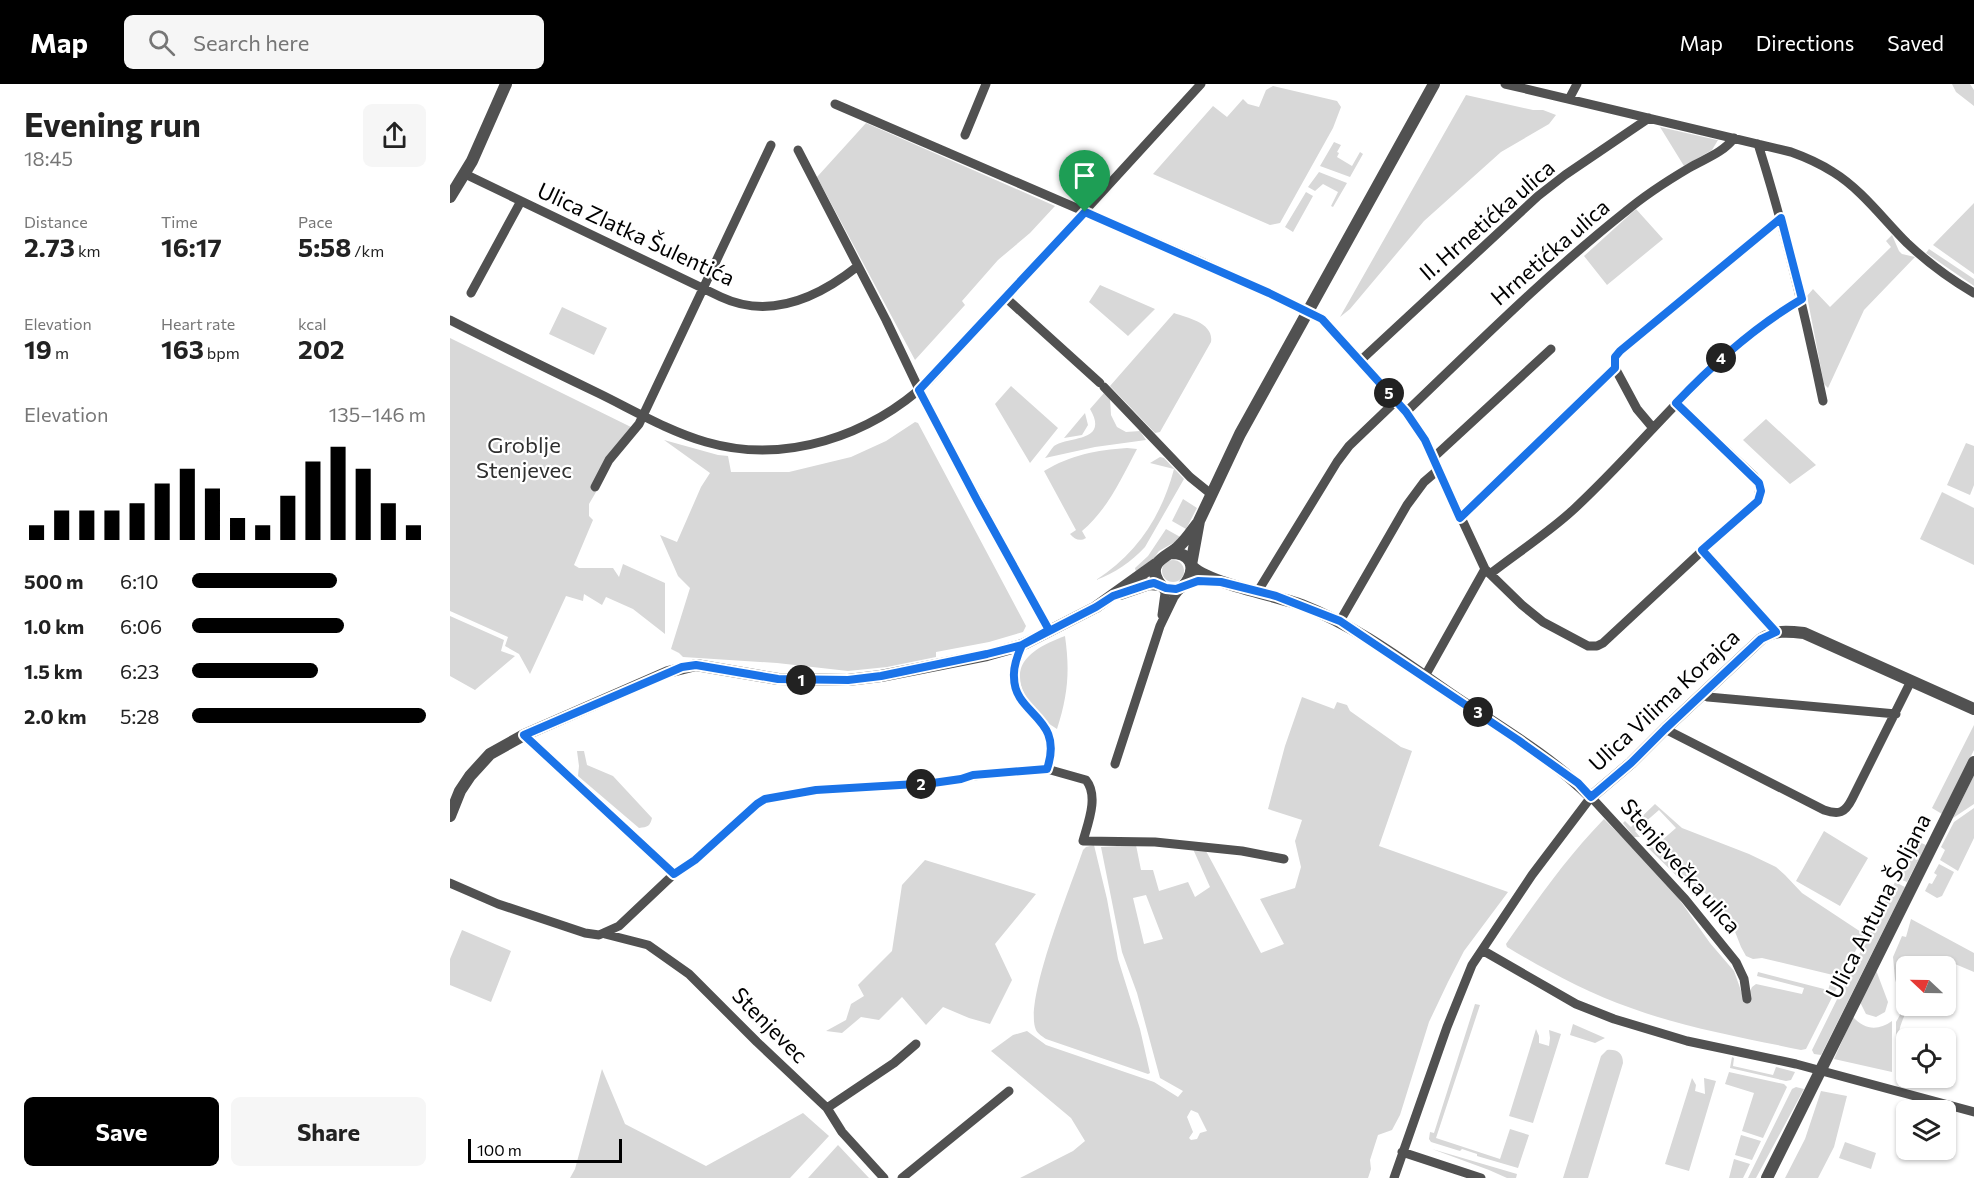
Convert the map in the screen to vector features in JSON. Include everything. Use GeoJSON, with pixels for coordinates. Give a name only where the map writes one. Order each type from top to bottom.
{"type":"FeatureCollection","features":[{"type":"Feature","properties":{"kind":"street"},"geometry":{"type":"LineString","coordinates":[[450,197],[480,144],[506,84]]}},
{"type":"Feature","properties":{"kind":"street"},"geometry":{"type":"LineString","coordinates":[[965,135],[986,84]]}},
{"type":"Feature","properties":{"kind":"street"},"geometry":{"type":"LineString","coordinates":[[450,321],[686,435],[721,446],[748,450],[779,449],[816,443],[883,417],[919,390],[1202,84]]}},
{"type":"Feature","properties":{"kind":"street"},"geometry":{"type":"LineString","coordinates":[[1160,626],[1174,597],[1191,575],[1199,521],[1240,434],[1434,84]]}},
{"type":"Feature","properties":{"kind":"street"},"geometry":{"type":"LineString","coordinates":[[1505,84],[1791,152],[1812,160],[1834,172],[1852,187],[1920,255],[1974,293]]}},
{"type":"Feature","properties":{"kind":"street"},"geometry":{"type":"LineString","coordinates":[[1569,99],[1577,84]]}},
{"type":"Feature","properties":{"kind":"street"},"geometry":{"type":"LineString","coordinates":[[835,104],[1308,311],[1325,322],[1406,412],[1434,457],[1460,518],[1487,572],[1521,605],[1543,622],[1588,646],[1604,643],[1702,550],[1754,507],[1760,496],[1760,487],[1754,476],[1676,403]]}},
{"type":"Feature","properties":{"kind":"street","name":"II. Hrnetićka ulica"},"geometry":{"type":"LineString","coordinates":[[1360,361],[1538,196],[1648,118]]}},
{"type":"Feature","properties":{"kind":"street","name":"Hrnetićka ulica"},"geometry":{"type":"LineString","coordinates":[[1406,412],[1574,254],[1627,210],[1688,168],[1716,154],[1730,144],[1734,138]]}},
{"type":"Feature","properties":{"kind":"street"},"geometry":{"type":"LineString","coordinates":[[1758,144],[1781,218],[1802,299],[1823,401]]}},
{"type":"Feature","properties":{"kind":"street"},"geometry":{"type":"LineString","coordinates":[[595,488],[609,460],[637,429],[771,145]]}},
{"type":"Feature","properties":{"kind":"street"},"geometry":{"type":"LineString","coordinates":[[798,150],[886,320],[919,390],[1049,630]]}},
{"type":"Feature","properties":{"kind":"street","name":"Ulica Zlatka Šulentića"},"geometry":{"type":"LineString","coordinates":[[465,174],[703,289],[746,305],[781,305],[800,301],[821,292],[858,266]]}},
{"type":"Feature","properties":{"kind":"street"},"geometry":{"type":"LineString","coordinates":[[471,293],[521,201]]}},
{"type":"Feature","properties":{"kind":"street"},"geometry":{"type":"LineString","coordinates":[[1653,428],[1637,410],[1615,368],[1615,357],[1781,218]]}},
{"type":"Feature","properties":{"kind":"street"},"geometry":{"type":"LineString","coordinates":[[1006,298],[1102,385],[1190,477],[1211,494]]}},
{"type":"Feature","properties":{"kind":"street"},"geometry":{"type":"LineString","coordinates":[[1425,676],[1487,572],[1572,510],[1730,350],[1768,320],[1802,299]]}},
{"type":"Feature","properties":{"kind":"street"},"geometry":{"type":"LineString","coordinates":[[1434,457],[1551,349]]}},
{"type":"Feature","properties":{"kind":"street"},"geometry":{"type":"LineString","coordinates":[[1460,518],[1615,368]]}},
{"type":"Feature","properties":{"kind":"street"},"geometry":{"type":"LineString","coordinates":[[1258,591],[1337,462],[1349,446],[1396,401]]}},
{"type":"Feature","properties":{"kind":"street"},"geometry":{"type":"LineString","coordinates":[[1340,621],[1407,505],[1424,482],[1438,470]]}},
{"type":"Feature","properties":{"kind":"street"},"geometry":{"type":"LineString","coordinates":[[450,816],[460,791],[481,762],[490,754],[524,735],[682,667],[696,665],[778,679],[848,680],[935,666],[1022,645],[1113,596],[1125,584],[1181,544],[1199,521]]}},
{"type":"Feature","properties":{"kind":"street"},"geometry":{"type":"LineString","coordinates":[[1702,550],[1776,632]]}},
{"type":"Feature","properties":{"kind":"street"},"geometry":{"type":"LineString","coordinates":[[1170,553],[1182,555],[1191,565]]}},
{"type":"Feature","properties":{"kind":"street"},"geometry":{"type":"LineString","coordinates":[[1115,764],[1160,626],[1165,593],[1156,576],[1156,564]]}},
{"type":"Feature","properties":{"kind":"street","name":"Stenjevečka ulica"},"geometry":{"type":"LineString","coordinates":[[1191,565],[1199,573],[1221,582],[1302,605],[1340,621],[1425,676],[1578,783],[1685,898],[1736,962],[1744,979],[1747,999]]}},
{"type":"Feature","properties":{"kind":"street","name":"Stenjevečka ulica"},"geometry":{"type":"LineString","coordinates":[[1184,586],[1198,581],[1221,582]]}},
{"type":"Feature","properties":{"kind":"street"},"geometry":{"type":"LineString","coordinates":[[1113,596],[1149,584],[1162,585],[1171,589],[1184,586]]}},
{"type":"Feature","properties":{"kind":"street","name":"Ulica Vilima Korajca"},"geometry":{"type":"LineString","coordinates":[[1394,1178],[1447,1027],[1472,966],[1532,875],[1591,797],[1631,763],[1761,639],[1776,632],[1804,633],[1974,709]]}},
{"type":"Feature","properties":{"kind":"street"},"geometry":{"type":"LineString","coordinates":[[1022,645],[1013,678],[1022,699],[1048,732],[1052,748],[1047,769]]}},
{"type":"Feature","properties":{"kind":"street"},"geometry":{"type":"LineString","coordinates":[[1665,729],[1836,814],[1847,808],[1911,681]]}},
{"type":"Feature","properties":{"kind":"street"},"geometry":{"type":"LineString","coordinates":[[1701,694],[1708,697],[1896,714]]}},
{"type":"Feature","properties":{"kind":"street"},"geometry":{"type":"LineString","coordinates":[[524,735],[674,874]]}},
{"type":"Feature","properties":{"kind":"street","name":"Ulica Antuna Šoljana"},"geometry":{"type":"LineString","coordinates":[[1767,1178],[1974,762]]}},
{"type":"Feature","properties":{"kind":"street"},"geometry":{"type":"LineString","coordinates":[[604,934],[626,920],[674,874],[695,860],[757,804],[765,799],[816,790],[933,783],[973,775],[1047,769],[1086,780],[1090,785],[1092,795],[1083,841],[1155,842],[1284,859]]}},
{"type":"Feature","properties":{"kind":"street","name":"Stenjevec"},"geometry":{"type":"LineString","coordinates":[[450,883],[498,904],[565,927],[593,935],[604,934],[648,945],[689,974],[827,1108],[842,1132],[884,1178]]}},
{"type":"Feature","properties":{"kind":"street"},"geometry":{"type":"LineString","coordinates":[[1482,950],[1576,1004],[1614,1019],[1687,1041],[1820,1070],[1974,1112]]}},
{"type":"Feature","properties":{"kind":"street"},"geometry":{"type":"LineString","coordinates":[[827,1108],[894,1063],[916,1044]]}},
{"type":"Feature","properties":{"kind":"street"},"geometry":{"type":"LineString","coordinates":[[902,1178],[1009,1091]]}},
{"type":"Feature","properties":{"kind":"street"},"geometry":{"type":"LineString","coordinates":[[1402,1152],[1481,1178]]}},
{"type":"Feature","properties":{"kind":"green space"},"geometry":{"type":"Polygon","coordinates":[[[1952,84],[1970,84],[1974,90],[1974,106],[1956,92],[1952,84]]]}},
{"type":"Feature","properties":{"kind":"green space"},"geometry":{"type":"Polygon","coordinates":[[[1273,86],[1337,101],[1341,107],[1333,128],[1280,223],[1270,225],[1153,174],[1213,106],[1227,117],[1243,99],[1248,104],[1259,107],[1266,90],[1273,86]]]}},
{"type":"Feature","properties":{"kind":"green space"},"geometry":{"type":"Polygon","coordinates":[[[1466,95],[1533,110],[1543,110],[1556,115],[1549,124],[1501,152],[1424,221],[1350,309],[1340,317],[1466,95]]]}},
{"type":"Feature","properties":{"kind":"green space"},"geometry":{"type":"Polygon","coordinates":[[[866,123],[1055,206],[1030,233],[998,260],[962,301],[965,305],[915,360],[817,177],[866,123]]]}},
{"type":"Feature","properties":{"kind":"green space"},"geometry":{"type":"Polygon","coordinates":[[[1660,127],[1718,140],[1712,150],[1684,166],[1660,127]]]}},
{"type":"Feature","properties":{"kind":"green space"},"geometry":{"type":"Polygon","coordinates":[[[1334,142],[1341,145],[1337,157],[1352,166],[1360,152],[1363,154],[1350,177],[1320,166],[1334,142]]]}},
{"type":"Feature","properties":{"kind":"green space"},"geometry":{"type":"Polygon","coordinates":[[[1319,172],[1347,183],[1333,207],[1331,206],[1338,192],[1323,184],[1315,191],[1308,187],[1319,172]]]}},
{"type":"Feature","properties":{"kind":"green space"},"geometry":{"type":"Polygon","coordinates":[[[1306,192],[1313,196],[1293,232],[1285,227],[1306,192]]]}},
{"type":"Feature","properties":{"kind":"green space"},"geometry":{"type":"Polygon","coordinates":[[[1974,203],[1974,274],[1933,245],[1974,203]]]}},
{"type":"Feature","properties":{"kind":"green space"},"geometry":{"type":"Polygon","coordinates":[[[1636,209],[1663,239],[1607,285],[1584,256],[1636,209]]]}},
{"type":"Feature","properties":{"kind":"green space"},"geometry":{"type":"Polygon","coordinates":[[[1892,235],[1902,254],[1915,257],[1864,310],[1828,388],[1824,384],[1807,296],[1813,289],[1830,307],[1891,247],[1886,241],[1892,235]]]}},
{"type":"Feature","properties":{"kind":"green space"},"geometry":{"type":"Polygon","coordinates":[[[1929,249],[1974,279],[1974,286],[1926,253],[1929,249]]]}},
{"type":"Feature","properties":{"kind":"green space"},"geometry":{"type":"Polygon","coordinates":[[[1100,285],[1155,309],[1128,336],[1089,302],[1100,285]]]}},
{"type":"Feature","properties":{"kind":"green space"},"geometry":{"type":"Polygon","coordinates":[[[562,307],[607,328],[594,355],[549,334],[562,307]]]}},
{"type":"Feature","properties":{"kind":"green space"},"geometry":{"type":"Polygon","coordinates":[[[1174,313],[1199,322],[1208,330],[1211,342],[1160,432],[1155,433],[1110,386],[1174,313]]]}},
{"type":"Feature","properties":{"kind":"green space","name":"Groblje Stenjevec"},"geometry":{"type":"Polygon","coordinates":[[[450,338],[633,428],[599,474],[592,490],[596,492],[589,504],[589,516],[593,520],[574,565],[579,568],[613,568],[619,577],[623,564],[665,583],[665,634],[633,609],[606,597],[602,605],[584,594],[583,601],[566,596],[530,674],[519,654],[505,646],[508,637],[450,611],[450,338]]]}},
{"type":"Feature","properties":{"kind":"green space"},"geometry":{"type":"Polygon","coordinates":[[[1011,386],[1058,428],[1030,463],[995,404],[1011,386]]]}},
{"type":"Feature","properties":{"kind":"green space"},"geometry":{"type":"Polygon","coordinates":[[[1104,393],[1110,398],[1111,415],[1117,427],[1126,432],[1140,431],[1146,440],[1095,447],[1045,458],[1054,446],[1091,433],[1095,428],[1095,420],[1090,409],[1104,393]]]}},
{"type":"Feature","properties":{"kind":"green space"},"geometry":{"type":"Polygon","coordinates":[[[1085,413],[1088,425],[1082,435],[1064,438],[1085,413]]]}},
{"type":"Feature","properties":{"kind":"green space"},"geometry":{"type":"Polygon","coordinates":[[[1766,419],[1816,465],[1790,484],[1743,440],[1766,419]]]}},
{"type":"Feature","properties":{"kind":"green space"},"geometry":{"type":"Polygon","coordinates":[[[915,422],[918,423],[1026,626],[1023,632],[989,642],[936,652],[936,657],[887,667],[848,671],[777,663],[683,657],[671,649],[690,588],[678,576],[660,535],[677,542],[701,487],[710,473],[664,440],[728,456],[731,472],[789,472],[851,457],[886,441],[915,422]]]}},
{"type":"Feature","properties":{"kind":"green space"},"geometry":{"type":"Polygon","coordinates":[[[1966,443],[1974,446],[1974,485],[1970,495],[1947,485],[1966,443]]]}},
{"type":"Feature","properties":{"kind":"green space"},"geometry":{"type":"Polygon","coordinates":[[[1127,448],[1137,449],[1107,503],[1082,531],[1086,538],[1075,539],[1070,534],[1076,530],[1044,471],[1084,454],[1127,448]]]}},
{"type":"Feature","properties":{"kind":"green space"},"geometry":{"type":"Polygon","coordinates":[[[1160,457],[1164,458],[1184,479],[1145,547],[1134,558],[1110,574],[1096,580],[1111,570],[1136,546],[1163,502],[1174,469],[1150,463],[1160,457]]]}},
{"type":"Feature","properties":{"kind":"green space"},"geometry":{"type":"Polygon","coordinates":[[[1942,492],[1974,508],[1974,565],[1920,539],[1942,492]]]}},
{"type":"Feature","properties":{"kind":"green space"},"geometry":{"type":"Polygon","coordinates":[[[1183,499],[1197,508],[1186,529],[1172,521],[1183,499]]]}},
{"type":"Feature","properties":{"kind":"green space"},"geometry":{"type":"Polygon","coordinates":[[[1166,529],[1182,538],[1159,551],[1151,562],[1136,572],[1135,568],[1148,556],[1166,529]]]}},
{"type":"Feature","properties":{"kind":"green space"},"geometry":{"type":"Polygon","coordinates":[[[1169,560],[1177,560],[1184,567],[1184,575],[1177,582],[1169,582],[1162,575],[1162,567],[1169,560]]]}},
{"type":"Feature","properties":{"kind":"green space"},"geometry":{"type":"Polygon","coordinates":[[[450,616],[504,640],[501,651],[515,656],[475,690],[450,676],[450,616]]]}},
{"type":"Feature","properties":{"kind":"green space"},"geometry":{"type":"Polygon","coordinates":[[[1065,636],[1067,683],[1057,729],[1042,718],[1031,705],[1020,683],[1020,673],[1023,664],[1036,650],[1065,636]]]}},
{"type":"Feature","properties":{"kind":"green space"},"geometry":{"type":"Polygon","coordinates":[[[1302,697],[1334,709],[1337,702],[1347,705],[1350,711],[1401,747],[1412,751],[1379,846],[1508,892],[1464,951],[1448,982],[1429,1022],[1400,1115],[1392,1130],[1378,1135],[1370,1160],[1371,1169],[1368,1178],[1020,1178],[1073,1151],[1085,1141],[1071,1118],[991,1051],[1013,1035],[1027,1031],[1046,1045],[1154,1082],[1178,1097],[1183,1091],[1160,1078],[1137,993],[1122,952],[1101,847],[1136,845],[1141,870],[1153,870],[1159,891],[1188,882],[1195,897],[1210,887],[1193,849],[1206,851],[1261,953],[1284,944],[1260,899],[1295,888],[1301,867],[1295,841],[1302,820],[1268,809],[1285,746],[1302,697]],[[1146,895],[1133,898],[1144,944],[1163,939],[1146,895]],[[1191,1110],[1187,1117],[1193,1132],[1189,1138],[1191,1140],[1197,1139],[1200,1133],[1207,1131],[1198,1113],[1191,1110]]]}},
{"type":"Feature","properties":{"kind":"green space"},"geometry":{"type":"Polygon","coordinates":[[[1974,725],[1974,750],[1942,814],[1932,808],[1974,725]]]}},
{"type":"Feature","properties":{"kind":"green space"},"geometry":{"type":"Polygon","coordinates":[[[577,751],[584,751],[587,765],[613,776],[652,818],[647,827],[639,828],[578,776],[577,751]]]}},
{"type":"Feature","properties":{"kind":"green space"},"geometry":{"type":"Polygon","coordinates":[[[1974,775],[1974,804],[1953,818],[1974,775]]]}},
{"type":"Feature","properties":{"kind":"green space"},"geometry":{"type":"Polygon","coordinates":[[[1655,804],[1682,828],[1776,867],[1802,893],[1864,934],[1806,1049],[1801,1050],[1715,1032],[1652,1015],[1583,988],[1507,947],[1506,944],[1553,879],[1604,819],[1667,882],[1710,943],[1734,971],[1745,1002],[1752,987],[1756,984],[1802,994],[1804,988],[1757,976],[1758,972],[1828,990],[1833,975],[1746,956],[1732,924],[1718,904],[1693,883],[1682,881],[1645,845],[1647,843],[1653,848],[1676,828],[1659,810],[1635,831],[1640,837],[1634,837],[1623,823],[1625,821],[1631,827],[1655,804]]]}},
{"type":"Feature","properties":{"kind":"green space"},"geometry":{"type":"Polygon","coordinates":[[[1974,808],[1974,838],[1958,871],[1940,860],[1945,850],[1941,847],[1954,822],[1974,808]]]}},
{"type":"Feature","properties":{"kind":"green space"},"geometry":{"type":"Polygon","coordinates":[[[1824,831],[1868,858],[1840,906],[1796,881],[1824,831]]]}},
{"type":"Feature","properties":{"kind":"green space"},"geometry":{"type":"Polygon","coordinates":[[[1915,843],[1926,845],[1907,882],[1897,878],[1915,843]]]}},
{"type":"Feature","properties":{"kind":"green space"},"geometry":{"type":"Polygon","coordinates":[[[1094,845],[1118,959],[1140,1029],[1150,1073],[1148,1074],[1046,1039],[1036,1030],[1034,1015],[1036,994],[1050,942],[1083,850],[1094,845]]]}},
{"type":"Feature","properties":{"kind":"green space"},"geometry":{"type":"Polygon","coordinates":[[[925,860],[1036,894],[995,944],[1012,980],[990,1024],[943,1007],[926,1025],[902,997],[879,1020],[861,1017],[842,1033],[826,1031],[846,1020],[851,1004],[864,996],[858,985],[892,951],[902,885],[925,860]]]}},
{"type":"Feature","properties":{"kind":"green space"},"geometry":{"type":"Polygon","coordinates":[[[1939,864],[1954,872],[1942,896],[1937,898],[1925,891],[1937,875],[1934,873],[1939,864]]]}},
{"type":"Feature","properties":{"kind":"green space"},"geometry":{"type":"Polygon","coordinates":[[[1895,882],[1905,887],[1821,1055],[1814,1054],[1812,1050],[1895,882]]]}},
{"type":"Feature","properties":{"kind":"green space"},"geometry":{"type":"Polygon","coordinates":[[[1911,919],[1974,953],[1974,972],[1956,964],[1956,956],[1896,956],[1896,983],[1893,957],[1902,936],[1906,937],[1911,919]]]}},
{"type":"Feature","properties":{"kind":"green space"},"geometry":{"type":"Polygon","coordinates":[[[462,930],[511,951],[491,1002],[450,985],[450,959],[462,930]]]}},
{"type":"Feature","properties":{"kind":"green space"},"geometry":{"type":"Polygon","coordinates":[[[1876,970],[1888,1002],[1885,1012],[1876,1017],[1866,1014],[1860,1002],[1876,970]]]}},
{"type":"Feature","properties":{"kind":"green space"},"geometry":{"type":"Polygon","coordinates":[[[1475,1004],[1480,1005],[1436,1138],[1500,1159],[1510,1129],[1529,1135],[1518,1168],[1477,1156],[1477,1154],[1462,1149],[1460,1151],[1431,1142],[1429,1139],[1430,1132],[1434,1133],[1475,1004]]]}},
{"type":"Feature","properties":{"kind":"green space"},"geometry":{"type":"Polygon","coordinates":[[[1899,1016],[1905,1016],[1900,1028],[1896,1028],[1899,1016]]]}},
{"type":"Feature","properties":{"kind":"green space"},"geometry":{"type":"Polygon","coordinates":[[[1853,1017],[1862,1025],[1872,1028],[1892,1021],[1892,1072],[1834,1059],[1853,1017]]]}},
{"type":"Feature","properties":{"kind":"green space"},"geometry":{"type":"Polygon","coordinates":[[[1573,1024],[1605,1038],[1595,1043],[1570,1035],[1573,1024]]]}},
{"type":"Feature","properties":{"kind":"green space"},"geometry":{"type":"Polygon","coordinates":[[[1536,1029],[1539,1043],[1549,1046],[1549,1030],[1561,1034],[1533,1123],[1509,1116],[1536,1029]]]}},
{"type":"Feature","properties":{"kind":"green space"},"geometry":{"type":"Polygon","coordinates":[[[1607,1050],[1619,1052],[1623,1063],[1588,1178],[1563,1178],[1601,1056],[1607,1050]]]}},
{"type":"Feature","properties":{"kind":"green space"},"geometry":{"type":"Polygon","coordinates":[[[1732,1057],[1734,1058],[1733,1066],[1773,1075],[1776,1067],[1795,1072],[1791,1080],[1786,1081],[1730,1068],[1732,1057]]]}},
{"type":"Feature","properties":{"kind":"green space"},"geometry":{"type":"Polygon","coordinates":[[[602,1069],[625,1124],[706,1166],[803,1113],[829,1136],[790,1178],[570,1178],[575,1169],[602,1069]]]}},
{"type":"Feature","properties":{"kind":"green space"},"geometry":{"type":"Polygon","coordinates":[[[1729,1072],[1784,1084],[1787,1087],[1763,1138],[1742,1131],[1754,1093],[1725,1084],[1729,1072]]]}},
{"type":"Feature","properties":{"kind":"green space"},"geometry":{"type":"Polygon","coordinates":[[[1692,1078],[1696,1085],[1695,1091],[1705,1094],[1704,1078],[1716,1081],[1689,1171],[1665,1164],[1692,1078]]]}},
{"type":"Feature","properties":{"kind":"green space"},"geometry":{"type":"Polygon","coordinates":[[[1796,1087],[1804,1089],[1756,1178],[1748,1178],[1792,1089],[1796,1087]]]}},
{"type":"Feature","properties":{"kind":"green space"},"geometry":{"type":"Polygon","coordinates":[[[1821,1091],[1847,1096],[1834,1147],[1818,1178],[1785,1178],[1805,1139],[1821,1091]]]}},
{"type":"Feature","properties":{"kind":"green space"},"geometry":{"type":"Polygon","coordinates":[[[1741,1135],[1761,1141],[1752,1160],[1735,1155],[1741,1135]]]}},
{"type":"Feature","properties":{"kind":"green space"},"geometry":{"type":"Polygon","coordinates":[[[1845,1142],[1876,1153],[1871,1169],[1839,1158],[1845,1142]]]}},
{"type":"Feature","properties":{"kind":"green space"},"geometry":{"type":"Polygon","coordinates":[[[838,1145],[869,1178],[808,1178],[838,1145]]]}},
{"type":"Feature","properties":{"kind":"green space"},"geometry":{"type":"Polygon","coordinates":[[[1432,1149],[1517,1174],[1516,1178],[1507,1178],[1432,1149]]]}},
{"type":"Feature","properties":{"kind":"green space"},"geometry":{"type":"Polygon","coordinates":[[[1734,1159],[1750,1164],[1743,1178],[1729,1178],[1734,1159]]]}},
{"type":"Feature","properties":{"kind":"route"},"geometry":{"type":"LineString","coordinates":[[1085,212],[919,390],[1049,630],[1022,645],[987,654],[935,666],[848,680],[778,679],[696,665],[682,667],[524,735],[674,874],[695,860],[765,799],[816,790],[933,783],[973,775],[1047,769],[1052,748],[1051,739],[1022,699],[1013,678],[1022,645],[1113,596],[1149,584],[1154,583],[1176,589],[1191,582],[1221,582],[1276,596],[1340,621],[1518,740],[1578,783],[1591,797],[1631,763],[1761,639],[1776,632],[1702,550],[1754,507],[1760,496],[1759,483],[1676,403],[1723,356],[1768,320],[1802,299],[1781,218],[1620,351],[1615,357],[1615,368],[1460,518],[1434,457],[1406,412],[1322,319],[1269,293],[1085,212]]}}]}
